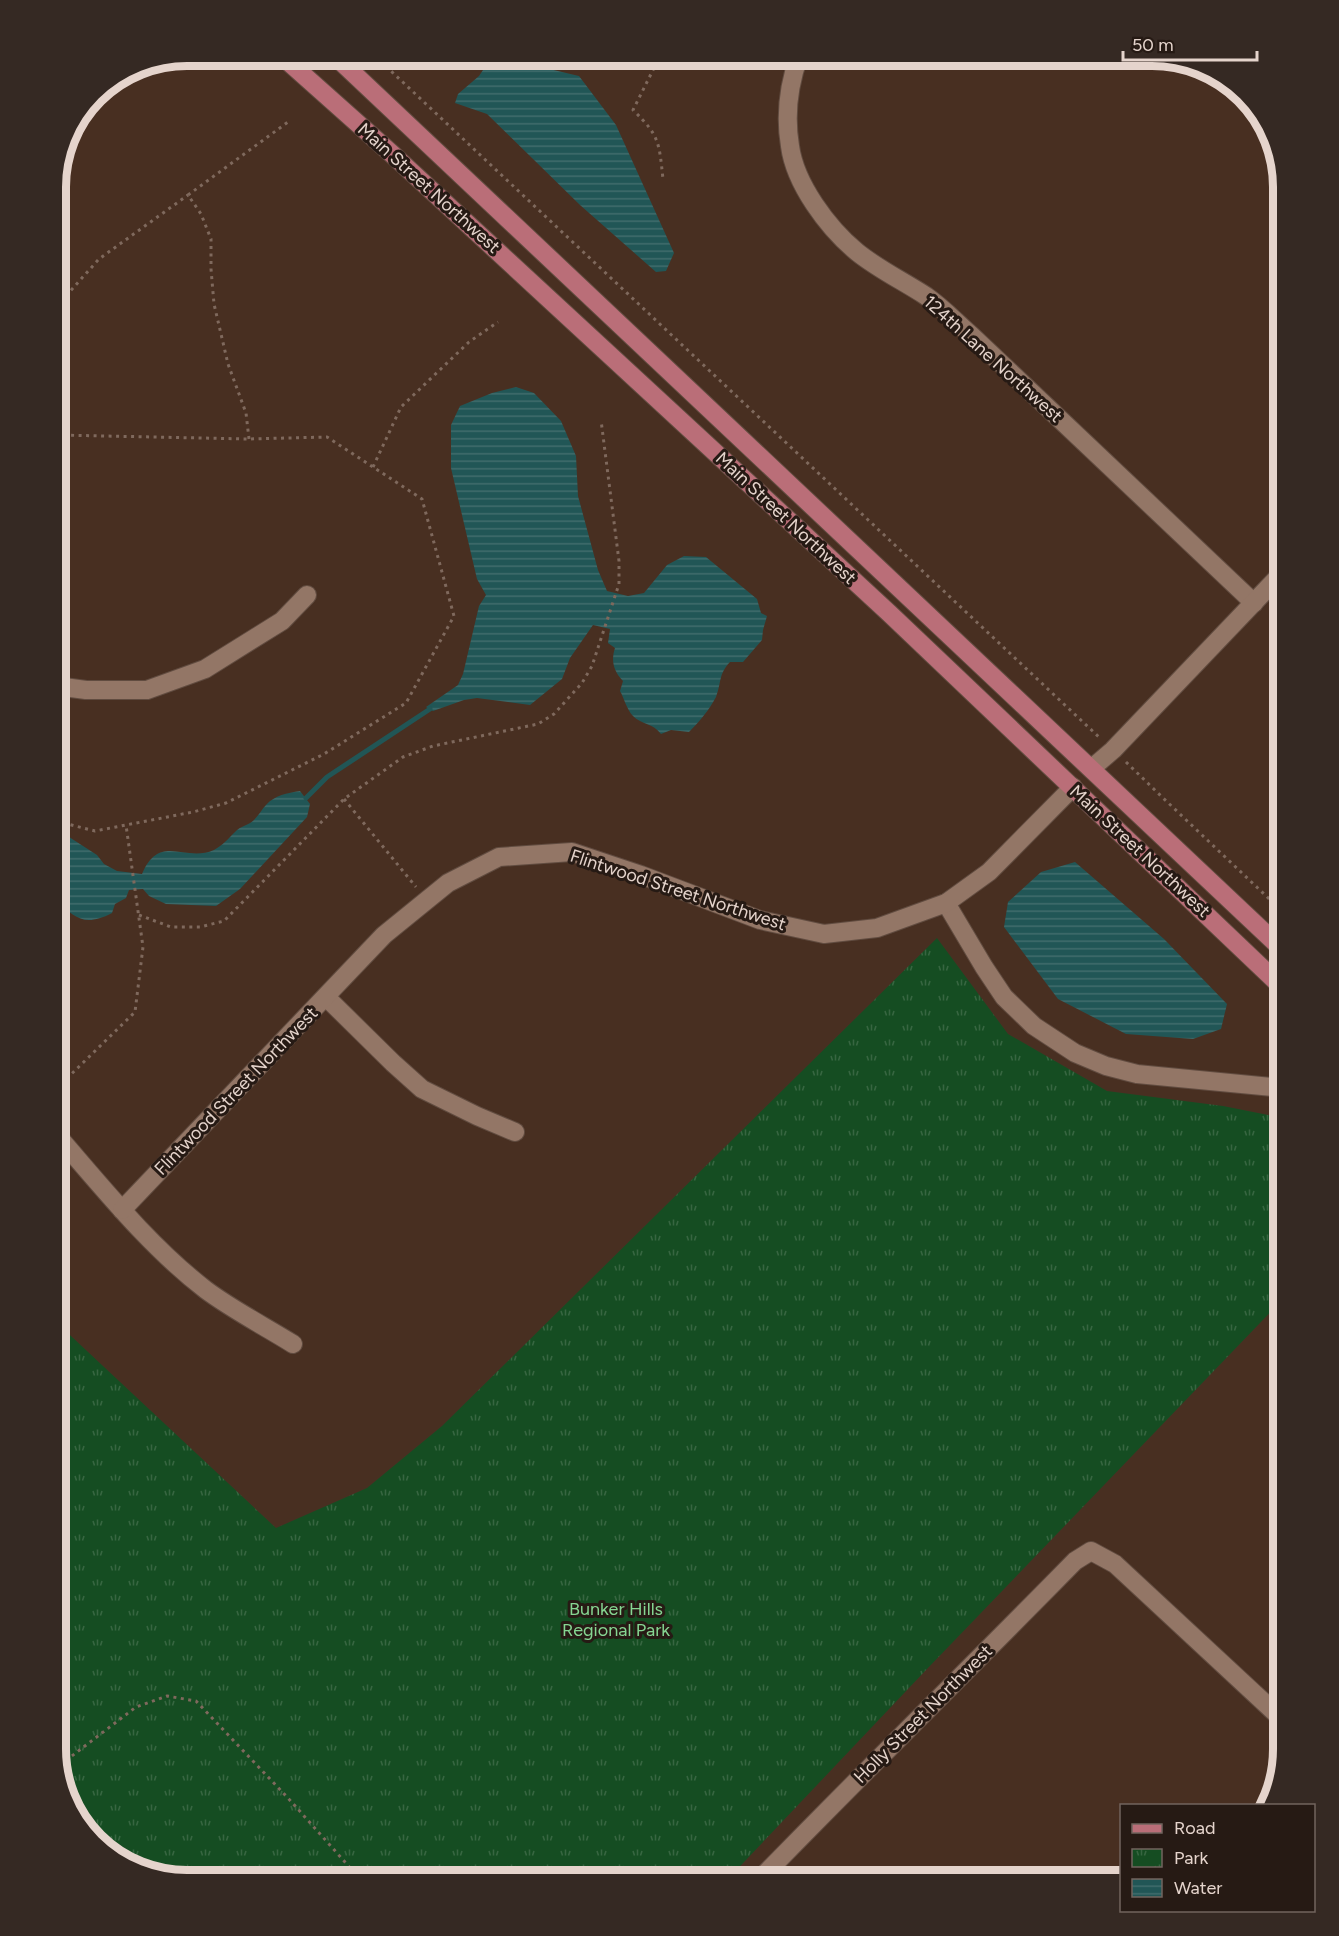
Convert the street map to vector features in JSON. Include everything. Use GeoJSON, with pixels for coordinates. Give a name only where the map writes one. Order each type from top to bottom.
{"type":"FeatureCollection","features":[{"type":"Feature","properties":{"kind":"main road","name":"Main Street Northwest"},"geometry":{"type":"LineString","coordinates":[[293,66],[392,154],[881,605],[1273,978]]}},
{"type":"Feature","properties":{"kind":"main road","name":"Main Street Northwest"},"geometry":{"type":"LineString","coordinates":[[346,66],[1273,940]]}},
{"type":"Feature","properties":{"kind":"street","name":"124th Lane Northwest"},"geometry":{"type":"LineString","coordinates":[[796,66],[789,90],[790,146],[798,171],[813,203],[836,232],[858,253],[927,297],[971,335],[1254,603]]}},
{"type":"Feature","properties":{"kind":"street"},"geometry":{"type":"LineString","coordinates":[[1092,768],[1113,750],[1273,583]]}},
{"type":"Feature","properties":{"kind":"street"},"geometry":{"type":"LineString","coordinates":[[66,687],[86,690],[147,690],[205,669],[282,621],[307,595]]}},
{"type":"Feature","properties":{"kind":"street","name":"Flintwood Street Northwest"},"geometry":{"type":"LineString","coordinates":[[122,1210],[384,935],[448,883],[499,857],[572,852],[641,875],[760,920],[824,934],[877,928],[946,903],[989,872],[1073,787]]}},
{"type":"Feature","properties":{"kind":"street"},"geometry":{"type":"LineString","coordinates":[[946,903],[1004,997],[1034,1026],[1075,1053],[1106,1066],[1137,1074],[1273,1087]]}},
{"type":"Feature","properties":{"kind":"street"},"geometry":{"type":"LineString","coordinates":[[326,997],[422,1089],[515,1132]]}},
{"type":"Feature","properties":{"kind":"street"},"geometry":{"type":"LineString","coordinates":[[66,1146],[167,1257],[208,1291],[293,1344]]}},
{"type":"Feature","properties":{"kind":"street","name":"Holly Street Northwest"},"geometry":{"type":"LineString","coordinates":[[769,1870],[887,1748],[1075,1561],[1091,1551],[1115,1564],[1273,1710]]}},
{"type":"Feature","properties":{"kind":"path"},"geometry":{"type":"LineString","coordinates":[[386,66],[1273,902]]}},
{"type":"Feature","properties":{"kind":"path"},"geometry":{"type":"LineString","coordinates":[[655,66],[633,110],[654,132],[659,142],[663,179]]}},
{"type":"Feature","properties":{"kind":"path"},"geometry":{"type":"LineString","coordinates":[[66,296],[99,259],[288,122]]}},
{"type":"Feature","properties":{"kind":"path"},"geometry":{"type":"LineString","coordinates":[[188,195],[201,214],[211,239],[214,304],[228,364],[246,413],[249,439]]}},
{"type":"Feature","properties":{"kind":"path"},"geometry":{"type":"LineString","coordinates":[[373,467],[401,407],[469,342],[498,322]]}},
{"type":"Feature","properties":{"kind":"path"},"geometry":{"type":"LineString","coordinates":[[139,915],[171,927],[200,927],[224,921],[344,799],[403,757],[433,746],[538,724],[554,714],[582,683],[591,666],[619,584],[619,561],[602,420]]}},
{"type":"Feature","properties":{"kind":"path"},"geometry":{"type":"LineString","coordinates":[[66,435],[249,439],[327,437],[422,500],[454,616],[406,703],[324,754],[226,803],[194,813],[95,831],[66,824]]}},
{"type":"Feature","properties":{"kind":"path"},"geometry":{"type":"LineString","coordinates":[[344,799],[427,900]]}},
{"type":"Feature","properties":{"kind":"path"},"geometry":{"type":"LineString","coordinates":[[66,1079],[135,1012],[143,946],[126,825]]}},
{"type":"Feature","properties":{"kind":"path"},"geometry":{"type":"LineString","coordinates":[[67,1760],[136,1707],[168,1696],[196,1701],[353,1870]]}},
{"type":"Feature","properties":{"kind":"green space","name":"Bunker Hills Regional Park"},"geometry":{"type":"Polygon","coordinates":[[[937,938],[1008,1034],[1107,1091],[1223,1106],[1273,1116],[1273,1309],[736,1870],[179,1870],[148,1864],[113,1845],[101,1835],[82,1810],[70,1781],[67,1765],[66,1331],[276,1528],[367,1488],[442,1426],[937,938]]]}},
{"type":"Feature","properties":{"kind":"water"},"geometry":{"type":"Polygon","coordinates":[[[486,66],[537,66],[579,76],[616,125],[674,253],[666,271],[656,272],[580,205],[487,114],[455,103],[458,94],[479,76],[486,66]]]}},
{"type":"Feature","properties":{"kind":"water"},"geometry":{"type":"Polygon","coordinates":[[[516,387],[534,393],[561,421],[576,456],[578,496],[598,570],[607,591],[628,596],[644,593],[667,565],[684,556],[706,557],[757,599],[761,613],[767,616],[762,640],[743,662],[730,662],[726,667],[716,697],[689,732],[671,730],[661,734],[655,728],[633,716],[620,691],[623,681],[614,665],[615,648],[608,643],[610,629],[593,625],[570,658],[562,679],[530,705],[477,698],[433,711],[426,707],[458,685],[463,674],[479,606],[486,595],[477,579],[451,468],[451,425],[460,406],[492,393],[516,387]]]}},
{"type":"Feature","properties":{"kind":"water"},"geometry":{"type":"Polygon","coordinates":[[[300,791],[310,804],[307,817],[240,889],[216,906],[166,904],[149,896],[143,889],[129,890],[126,898],[115,904],[112,913],[95,920],[81,919],[66,909],[66,835],[117,871],[142,874],[149,861],[165,851],[203,853],[214,850],[237,830],[254,820],[273,799],[300,791]]]}},
{"type":"Feature","properties":{"kind":"water"},"geometry":{"type":"Polygon","coordinates":[[[1075,862],[1164,939],[1227,1004],[1221,1029],[1193,1039],[1126,1034],[1058,999],[1004,927],[1008,902],[1041,872],[1075,862]]]}},
{"type":"Feature","properties":{"kind":"waterway"},"geometry":{"type":"LineString","coordinates":[[306,798],[327,777],[430,709]]}}]}
